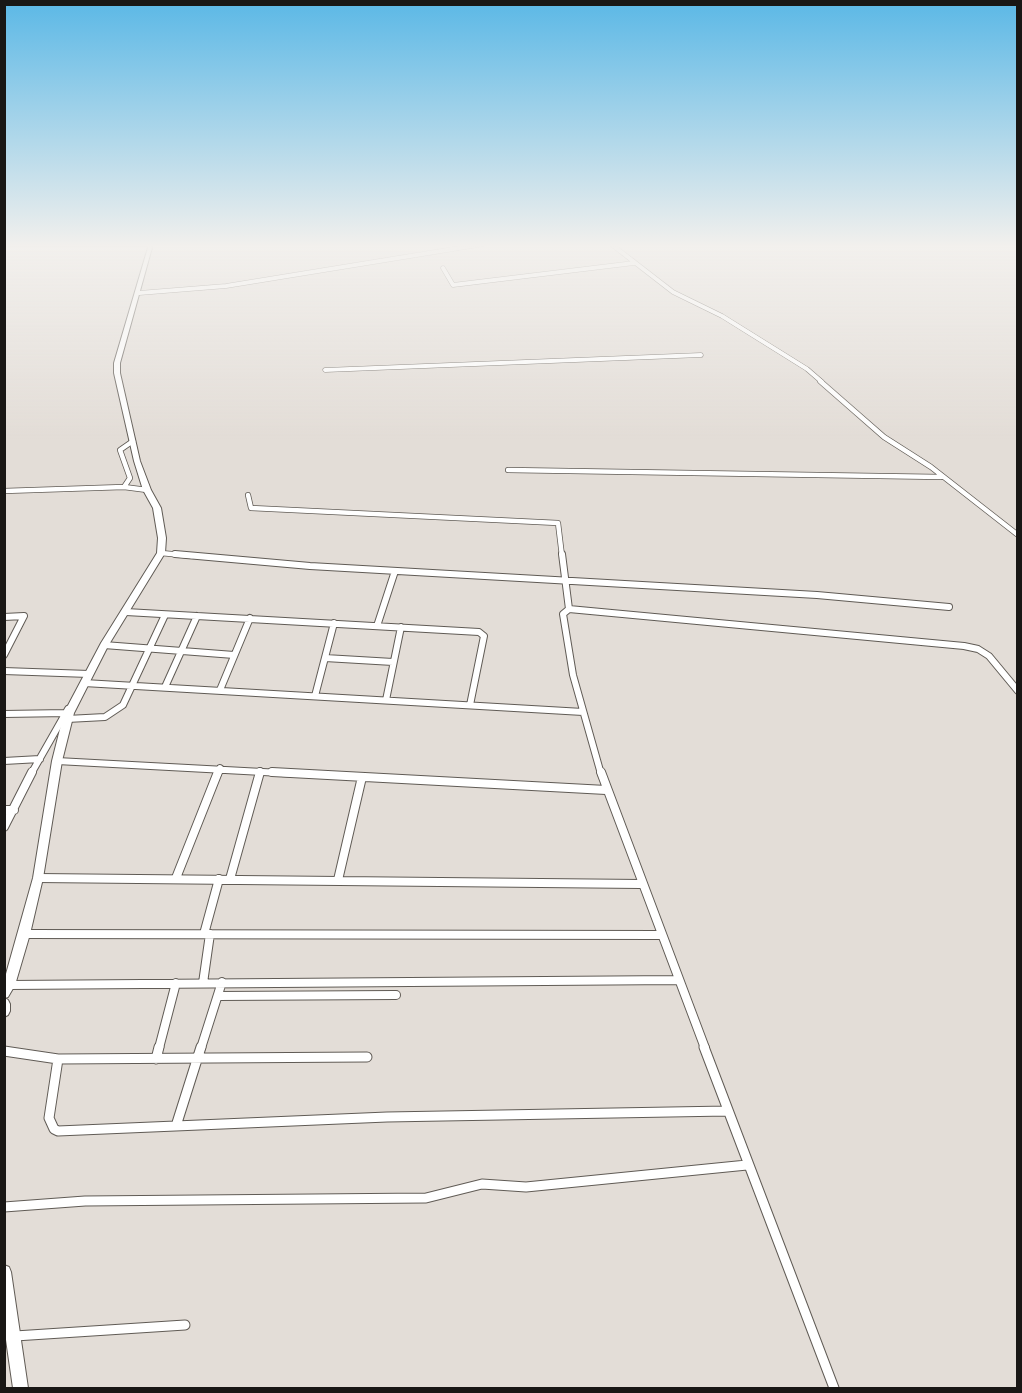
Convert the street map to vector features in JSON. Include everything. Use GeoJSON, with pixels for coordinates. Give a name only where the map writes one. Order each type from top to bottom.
{"type":"FeatureCollection","features":[{"type":"Feature","properties":{"kind":"street"},"geometry":{"type":"LineString","coordinates":[[4,827],[104,645],[161,553],[162,538],[157,508],[147,490],[137,461],[119,387],[117,363],[134,309]]}},
{"type":"Feature","properties":{"kind":"street"},"geometry":{"type":"LineString","coordinates":[[708,309],[807,369],[884,437],[923,461],[1017,535]]}},
{"type":"Feature","properties":{"kind":"street"},"geometry":{"type":"LineString","coordinates":[[325,370],[701,356]]}},
{"type":"Feature","properties":{"kind":"street"},"geometry":{"type":"LineString","coordinates":[[124,487],[130,478],[120,450],[133,441]]}},
{"type":"Feature","properties":{"kind":"street"},"geometry":{"type":"LineString","coordinates":[[508,470],[941,477]]}},
{"type":"Feature","properties":{"kind":"street"},"geometry":{"type":"LineString","coordinates":[[4,491],[124,487],[147,490]]}},
{"type":"Feature","properties":{"kind":"street"},"geometry":{"type":"LineString","coordinates":[[248,495],[251,508],[558,522],[570,609]]}},
{"type":"Feature","properties":{"kind":"street"},"geometry":{"type":"LineString","coordinates":[[161,553],[395,571],[817,595],[949,607]]}},
{"type":"Feature","properties":{"kind":"street"},"geometry":{"type":"LineString","coordinates":[[377,626],[395,571]]}},
{"type":"Feature","properties":{"kind":"street"},"geometry":{"type":"LineString","coordinates":[[834,1389],[606,790],[573,675],[563,614],[570,609],[652,614],[964,646],[978,649],[989,656],[1017,691]]}},
{"type":"Feature","properties":{"kind":"street"},"geometry":{"type":"LineString","coordinates":[[126,612],[401,627],[482,634],[483,639],[470,705]]}},
{"type":"Feature","properties":{"kind":"street"},"geometry":{"type":"LineString","coordinates":[[4,714],[105,717],[123,705],[165,615]]}},
{"type":"Feature","properties":{"kind":"street"},"geometry":{"type":"LineString","coordinates":[[4,617],[24,616],[4,655]]}},
{"type":"Feature","properties":{"kind":"street"},"geometry":{"type":"LineString","coordinates":[[165,687],[197,616]]}},
{"type":"Feature","properties":{"kind":"street"},"geometry":{"type":"LineString","coordinates":[[220,690],[250,618]]}},
{"type":"Feature","properties":{"kind":"street"},"geometry":{"type":"LineString","coordinates":[[315,696],[334,623]]}},
{"type":"Feature","properties":{"kind":"street"},"geometry":{"type":"LineString","coordinates":[[386,700],[401,627]]}},
{"type":"Feature","properties":{"kind":"street"},"geometry":{"type":"LineString","coordinates":[[104,645],[234,655]]}},
{"type":"Feature","properties":{"kind":"street"},"geometry":{"type":"LineString","coordinates":[[325,658],[393,662]]}},
{"type":"Feature","properties":{"kind":"street"},"geometry":{"type":"LineString","coordinates":[[4,671],[89,674]]}},
{"type":"Feature","properties":{"kind":"street"},"geometry":{"type":"LineString","coordinates":[[84,683],[583,712]]}},
{"type":"Feature","properties":{"kind":"street"},"geometry":{"type":"LineString","coordinates":[[67,715],[38,878],[7,989],[222,982],[678,980]]}},
{"type":"Feature","properties":{"kind":"street"},"geometry":{"type":"LineString","coordinates":[[4,761],[40,759]]}},
{"type":"Feature","properties":{"kind":"street"},"geometry":{"type":"LineString","coordinates":[[57,761],[606,790]]}},
{"type":"Feature","properties":{"kind":"street"},"geometry":{"type":"LineString","coordinates":[[176,878],[220,768]]}},
{"type":"Feature","properties":{"kind":"street"},"geometry":{"type":"LineString","coordinates":[[230,879],[260,771]]}},
{"type":"Feature","properties":{"kind":"street"},"geometry":{"type":"LineString","coordinates":[[338,880],[362,777]]}},
{"type":"Feature","properties":{"kind":"street"},"geometry":{"type":"LineString","coordinates":[[4,810],[14,810]]}},
{"type":"Feature","properties":{"kind":"street"},"geometry":{"type":"LineString","coordinates":[[38,878],[641,884]]}},
{"type":"Feature","properties":{"kind":"street"},"geometry":{"type":"LineString","coordinates":[[203,983],[207,934],[219,879]]}},
{"type":"Feature","properties":{"kind":"street"},"geometry":{"type":"LineString","coordinates":[[24,934],[660,935]]}},
{"type":"Feature","properties":{"kind":"street"},"geometry":{"type":"LineString","coordinates":[[176,1126],[222,982]]}},
{"type":"Feature","properties":{"kind":"street"},"geometry":{"type":"LineString","coordinates":[[156,1059],[176,983]]}},
{"type":"Feature","properties":{"kind":"street"},"geometry":{"type":"LineString","coordinates":[[218,996],[396,995]]}},
{"type":"Feature","properties":{"kind":"street"},"geometry":{"type":"LineString","coordinates":[[4,1004],[4,1011]]}},
{"type":"Feature","properties":{"kind":"street"},"geometry":{"type":"LineString","coordinates":[[4,1051],[58,1059],[367,1057]]}},
{"type":"Feature","properties":{"kind":"street"},"geometry":{"type":"LineString","coordinates":[[58,1059],[49,1118],[54,1129],[387,1117],[727,1111]]}},
{"type":"Feature","properties":{"kind":"street"},"geometry":{"type":"LineString","coordinates":[[4,1207],[86,1201],[426,1198],[467,1185],[526,1186],[747,1165]]}},
{"type":"Feature","properties":{"kind":"street"},"geometry":{"type":"LineString","coordinates":[[4,1272],[8,1316],[15,1336],[21,1389]]}},
{"type":"Feature","properties":{"kind":"street"},"geometry":{"type":"LineString","coordinates":[[15,1336],[185,1325]]}}]}
